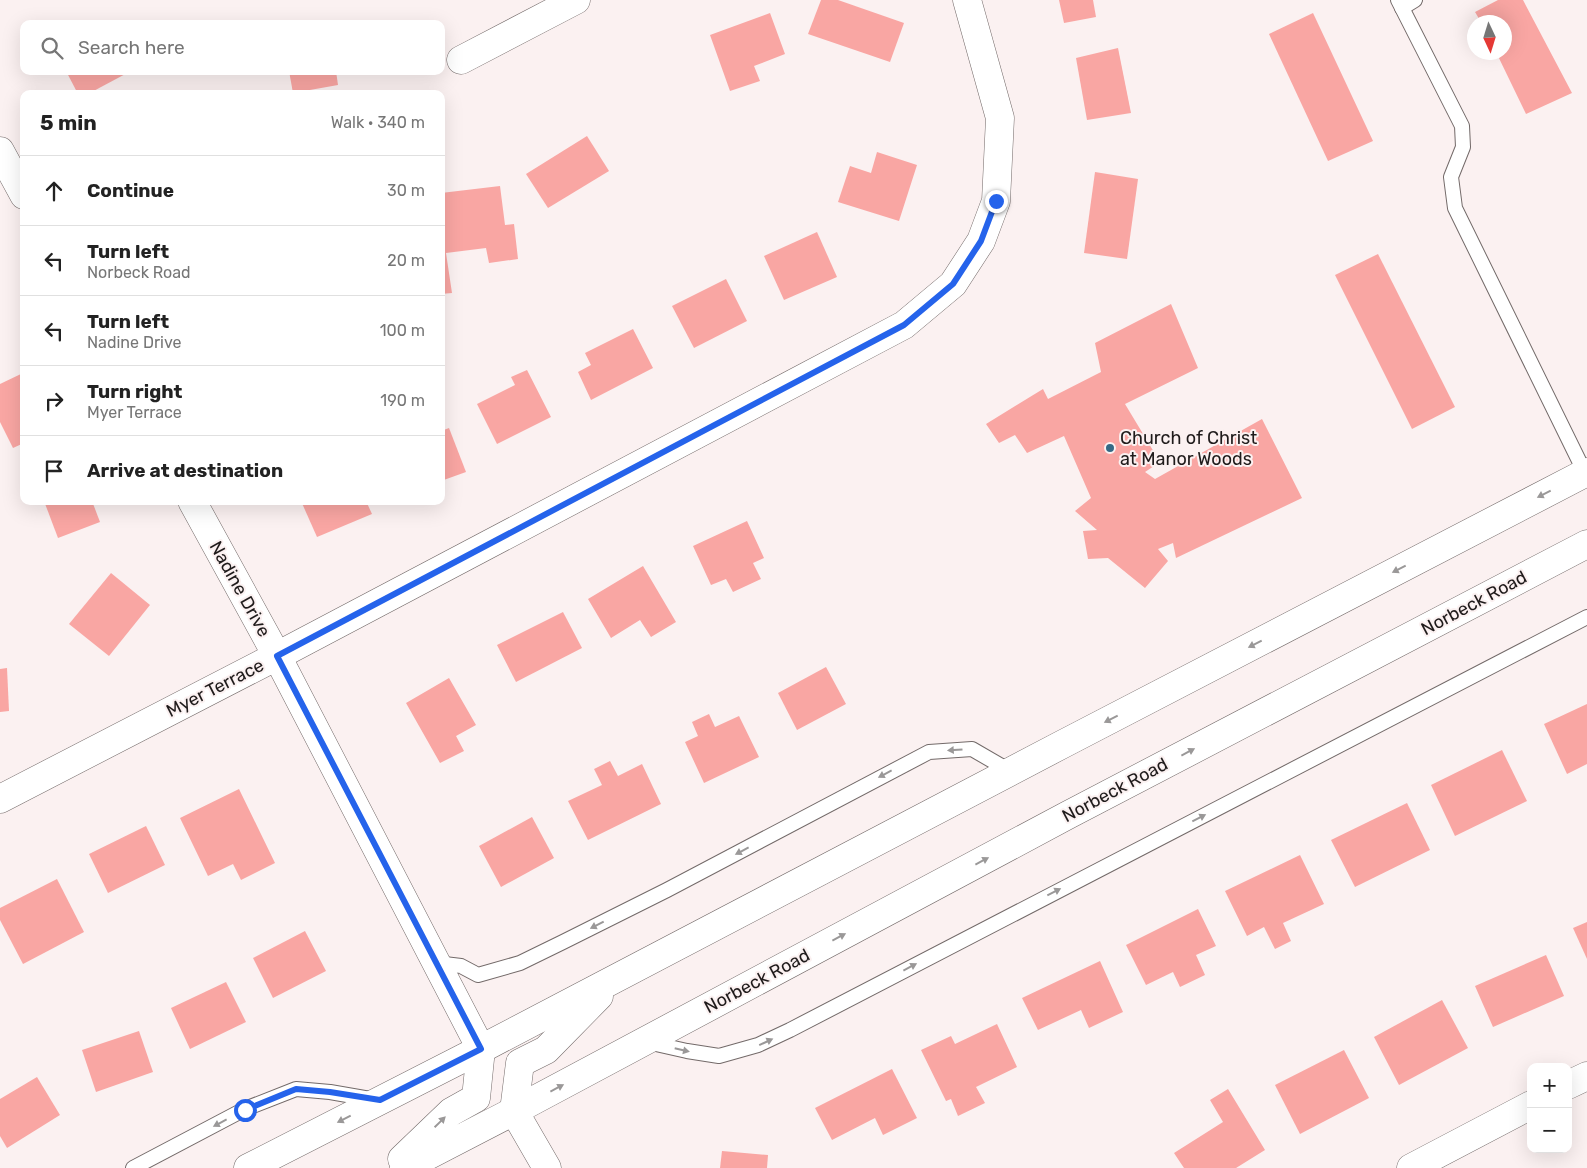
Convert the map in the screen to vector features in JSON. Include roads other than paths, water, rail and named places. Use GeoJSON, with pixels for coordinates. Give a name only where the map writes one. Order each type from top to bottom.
{"type":"FeatureCollection","features":[{"type":"Feature","properties":{"kind":"main road"},"geometry":{"type":"LineString","coordinates":[[461,60],[576,0]]}},
{"type":"Feature","properties":{"kind":"main road","name":"Myer Terrace"},"geometry":{"type":"LineString","coordinates":[[0,799],[277,656],[904,325],[953,284],[981,241],[996,201],[1000,118],[967,0]]}},
{"type":"Feature","properties":{"kind":"main road"},"geometry":{"type":"LineString","coordinates":[[0,151],[20,188]]}},
{"type":"Feature","properties":{"kind":"main road"},"geometry":{"type":"LineString","coordinates":[[248,1168],[481,1049],[1010,772],[1586,474]]}},
{"type":"Feature","properties":{"kind":"main road","name":"Nadine Drive"},"geometry":{"type":"LineString","coordinates":[[194,505],[277,656],[481,1049]]}},
{"type":"Feature","properties":{"kind":"main road","name":"Norbeck Road"},"geometry":{"type":"LineString","coordinates":[[404,1168],[1068,815],[1587,544]]}},
{"type":"Feature","properties":{"kind":"main road"},"geometry":{"type":"LineString","coordinates":[[547,1168],[514,1111],[520,1063],[546,1050],[618,977]]}},
{"type":"Feature","properties":{"kind":"main road"},"geometry":{"type":"LineString","coordinates":[[393,1168],[451,1112],[476,1098],[481,1049]]}},
{"type":"Feature","properties":{"kind":"main road"},"geometry":{"type":"LineString","coordinates":[[1572,1083],[1587,1076]]}},
{"type":"Feature","properties":{"kind":"main road"},"geometry":{"type":"LineString","coordinates":[[1412,1168],[1527,1107]]}},
{"type":"Feature","properties":{"kind":"lane"},"geometry":{"type":"LineString","coordinates":[[1415,0],[1400,4],[1462,126],[1463,147],[1451,177],[1455,208],[1586,474]]}},
{"type":"Feature","properties":{"kind":"lane"},"geometry":{"type":"LineString","coordinates":[[645,1041],[719,1056],[758,1045],[1442,694],[1587,617]]}},
{"type":"Feature","properties":{"kind":"lane"},"geometry":{"type":"LineString","coordinates":[[436,963],[461,966],[478,974],[520,963],[667,890],[929,752],[972,749],[1010,772]]}},
{"type":"Feature","properties":{"kind":"lane"},"geometry":{"type":"LineString","coordinates":[[133,1168],[245,1110],[296,1089],[380,1100]]}},
{"type":"Feature","properties":{"kind":"place","name":"Church of Christ at Manor Woods"},"geometry":{"type":"Point","coordinates":[1110,448]}}]}
